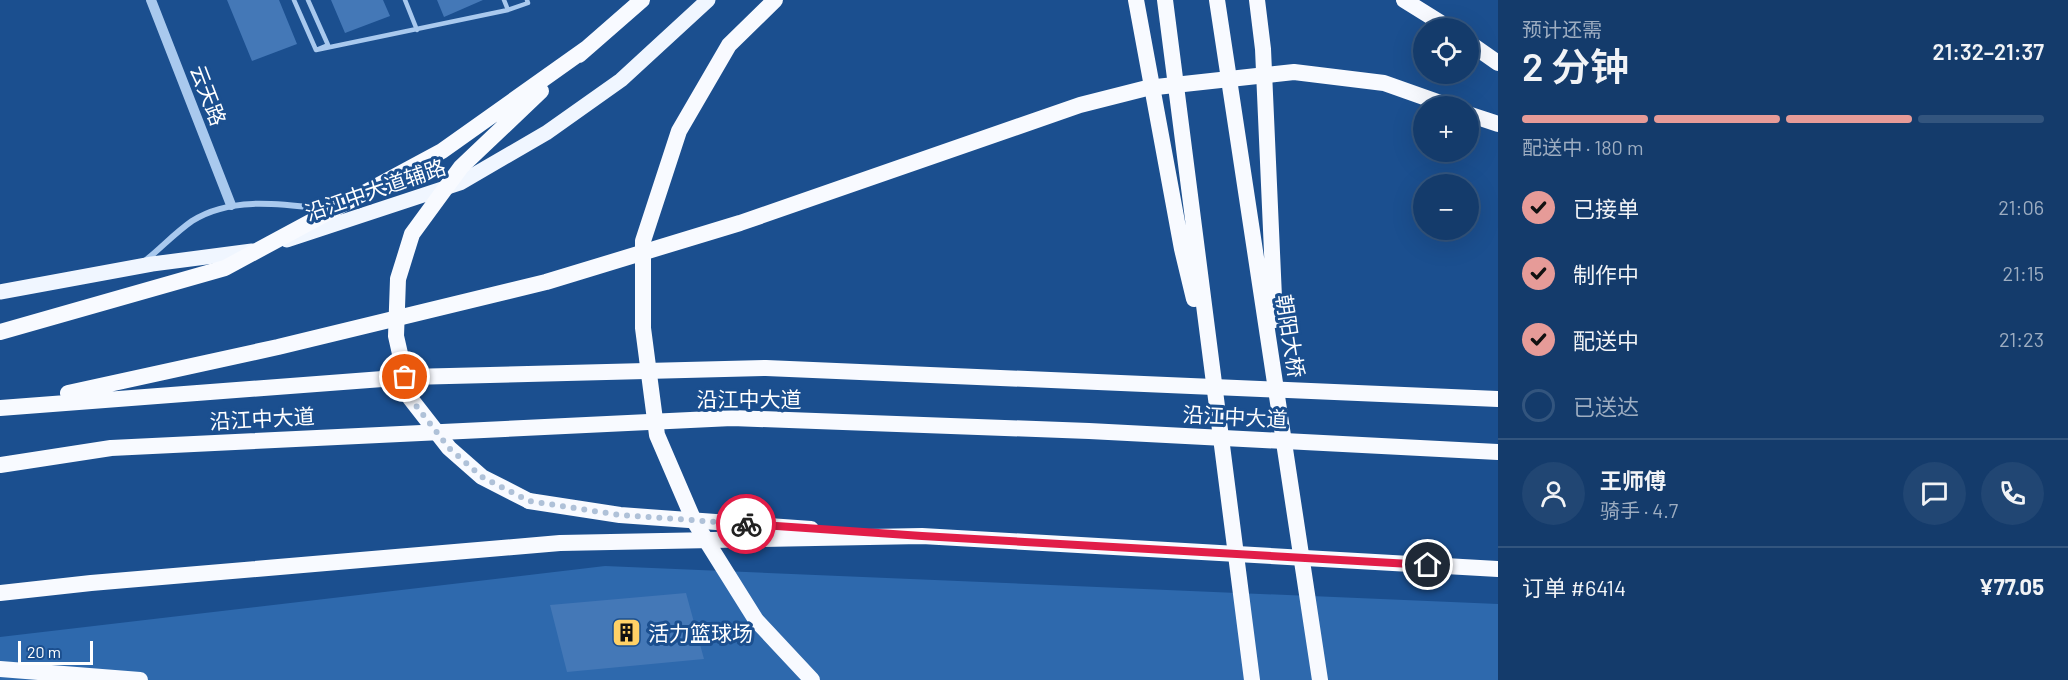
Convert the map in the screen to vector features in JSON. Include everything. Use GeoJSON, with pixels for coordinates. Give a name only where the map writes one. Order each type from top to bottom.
{"type":"FeatureCollection","features":[{"type":"Feature","properties":{"kind":"highway"},"geometry":{"type":"LineString","coordinates":[[642,0],[587,48],[460,167],[412,234],[398,279],[396,336],[410,398],[449,448],[482,477],[529,501],[620,515],[922,536],[1498,569]]}},
{"type":"Feature","properties":{"kind":"highway"},"geometry":{"type":"LineString","coordinates":[[775,0],[729,45],[679,132],[643,241],[643,328],[657,435],[694,521],[756,620],[812,680]]}},
{"type":"Feature","properties":{"kind":"highway"},"geometry":{"type":"LineString","coordinates":[[1136,0],[1182,249],[1213,374]]}},
{"type":"Feature","properties":{"kind":"highway"},"geometry":{"type":"LineString","coordinates":[[1166,0],[1252,680]]}},
{"type":"Feature","properties":{"kind":"highway","name":"朝阳大桥"},"geometry":{"type":"LineString","coordinates":[[1216,0],[1320,680]]}},
{"type":"Feature","properties":{"kind":"highway"},"geometry":{"type":"LineString","coordinates":[[1257,0],[1263,49],[1279,405]]}},
{"type":"Feature","properties":{"kind":"highway"},"geometry":{"type":"LineString","coordinates":[[1404,0],[1433,18]]}},
{"type":"Feature","properties":{"kind":"highway"},"geometry":{"type":"LineString","coordinates":[[0,332],[225,268],[442,151],[587,48]]}},
{"type":"Feature","properties":{"kind":"highway"},"geometry":{"type":"LineString","coordinates":[[1479,50],[1498,63]]}},
{"type":"Feature","properties":{"kind":"highway"},"geometry":{"type":"LineString","coordinates":[[6,407],[278,347],[546,282],[740,223],[1080,105],[1147,88],[1294,72],[1384,83],[1421,96]]}},
{"type":"Feature","properties":{"kind":"highway"},"geometry":{"type":"LineString","coordinates":[[1479,118],[1498,124]]}},
{"type":"Feature","properties":{"kind":"highway","name":"沿江中大道"},"geometry":{"type":"LineString","coordinates":[[6,407],[409,376],[766,368],[1498,399]]}},
{"type":"Feature","properties":{"kind":"highway","name":"沿江中大道"},"geometry":{"type":"LineString","coordinates":[[0,465],[111,448],[732,418],[1089,431],[1498,452]]}},
{"type":"Feature","properties":{"kind":"highway"},"geometry":{"type":"LineString","coordinates":[[0,593],[91,583],[560,543],[922,536]]}},
{"type":"Feature","properties":{"kind":"highway"},"geometry":{"type":"LineString","coordinates":[[0,669],[140,680]]}},
{"type":"Feature","properties":{"kind":"main road","name":"沿江中大道辅路"},"geometry":{"type":"LineString","coordinates":[[0,292],[140,266],[249,252],[460,183],[546,133],[621,80],[708,0]]}},
{"type":"Feature","properties":{"kind":"street","name":"云天路"},"geometry":{"type":"LineString","coordinates":[[151,0],[231,205]]}},
{"type":"Feature","properties":{"kind":"street"},"geometry":{"type":"LineString","coordinates":[[140,266],[193,220],[231,205],[285,204],[367,214]]}},
{"type":"Feature","properties":{"kind":"lane"},"geometry":{"type":"LineString","coordinates":[[294,0],[316,50]]}},
{"type":"Feature","properties":{"kind":"lane"},"geometry":{"type":"LineString","coordinates":[[308,0],[328,45],[316,50]]}},
{"type":"Feature","properties":{"kind":"lane"},"geometry":{"type":"LineString","coordinates":[[405,0],[417,30]]}},
{"type":"Feature","properties":{"kind":"lane"},"geometry":{"type":"LineString","coordinates":[[504,0],[508,10]]}},
{"type":"Feature","properties":{"kind":"lane"},"geometry":{"type":"LineString","coordinates":[[316,50],[508,10],[528,3],[527,0]]}},
{"type":"Feature","properties":{"kind":"shaded area"},"geometry":{"type":"Polygon","coordinates":[[[605,566],[1498,604],[1498,680],[0,680],[0,637],[605,566]]]}},
{"type":"Feature","properties":{"kind":"building"},"geometry":{"type":"Polygon","coordinates":[[[227,0],[279,0],[297,44],[252,61],[227,0]]]}},
{"type":"Feature","properties":{"kind":"building"},"geometry":{"type":"Polygon","coordinates":[[[331,0],[383,0],[390,16],[345,33],[331,0]]]}},
{"type":"Feature","properties":{"kind":"building"},"geometry":{"type":"Polygon","coordinates":[[[437,0],[483,0],[444,17],[437,0]]]}},
{"type":"Feature","properties":{"kind":"building","name":"活力篮球场"},"geometry":{"type":"Polygon","coordinates":[[[686,593],[704,659],[567,672],[550,605],[686,593]]]}},
{"type":"Feature","properties":{"kind":"way so far"},"geometry":{"type":"LineString","coordinates":[[405,377],[410,398],[449,448],[482,477],[529,501],[620,515],[746,524]]}},
{"type":"Feature","properties":{"kind":"place","name":"活力篮球场"},"geometry":{"type":"Point","coordinates":[627,632]}},
{"type":"Feature","properties":{"kind":"route"},"geometry":{"type":"LineString","coordinates":[[746,524],[1428,565]]}}]}
